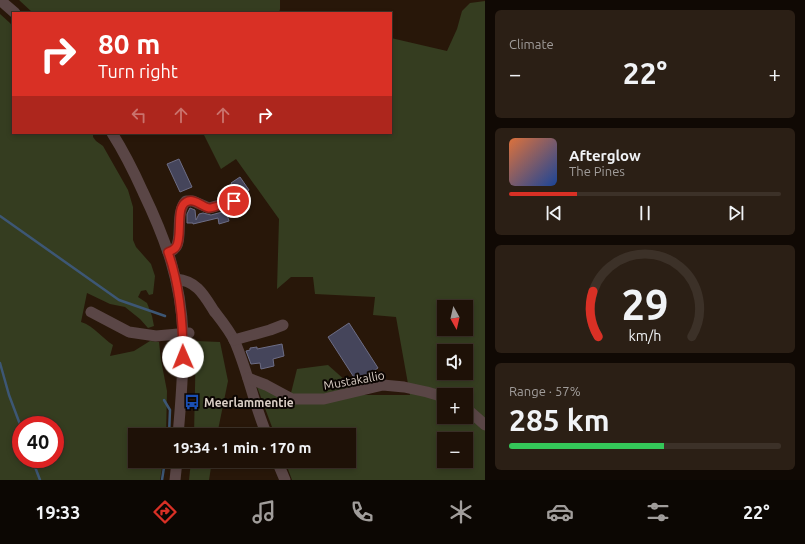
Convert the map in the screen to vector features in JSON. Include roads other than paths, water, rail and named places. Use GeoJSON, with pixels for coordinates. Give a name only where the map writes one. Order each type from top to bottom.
{"type":"FeatureCollection","features":[{"type":"Feature","properties":{"kind":"street"},"geometry":{"type":"LineString","coordinates":[[0,0],[14,12]]}},
{"type":"Feature","properties":{"kind":"street"},"geometry":{"type":"LineString","coordinates":[[113,134],[148,202],[161,231],[176,279],[186,334],[178,428]]}},
{"type":"Feature","properties":{"kind":"street"},"geometry":{"type":"LineString","coordinates":[[168,252],[175,249],[177,245],[179,237],[179,218],[182,206],[186,202],[193,201],[209,208],[234,201]]}},
{"type":"Feature","properties":{"kind":"street"},"geometry":{"type":"LineString","coordinates":[[176,279],[193,284],[201,291],[234,340],[264,428]]}},
{"type":"Feature","properties":{"kind":"street"},"geometry":{"type":"LineString","coordinates":[[91,312],[129,332],[156,336],[186,334]]}},
{"type":"Feature","properties":{"kind":"street"},"geometry":{"type":"LineString","coordinates":[[234,340],[283,325]]}},
{"type":"Feature","properties":{"kind":"street","name":"Mustakallio"},"geometry":{"type":"LineString","coordinates":[[248,378],[266,385],[292,399],[324,399],[383,385],[404,387],[437,395]]}},
{"type":"Feature","properties":{"kind":"street"},"geometry":{"type":"LineString","coordinates":[[473,414],[485,425]]}},
{"type":"Feature","properties":{"kind":"street"},"geometry":{"type":"LineString","coordinates":[[175,480],[176,468]]}},
{"type":"Feature","properties":{"kind":"street"},"geometry":{"type":"LineString","coordinates":[[280,468],[285,480]]}},
{"type":"Feature","properties":{"kind":"waterway"},"geometry":{"type":"LineString","coordinates":[[0,216],[119,300],[165,316]]}},
{"type":"Feature","properties":{"kind":"waterway"},"geometry":{"type":"LineString","coordinates":[[0,363],[17,416]]}},
{"type":"Feature","properties":{"kind":"waterway"},"geometry":{"type":"LineString","coordinates":[[164,400],[170,410],[169,428]]}},
{"type":"Feature","properties":{"kind":"waterway"},"geometry":{"type":"LineString","coordinates":[[35,468],[40,480]]}},
{"type":"Feature","properties":{"kind":"waterway"},"geometry":{"type":"LineString","coordinates":[[162,480],[164,468]]}},
{"type":"Feature","properties":{"kind":"place","name":"Meerlammentie"},"geometry":{"type":"Point","coordinates":[192,402]}}]}
